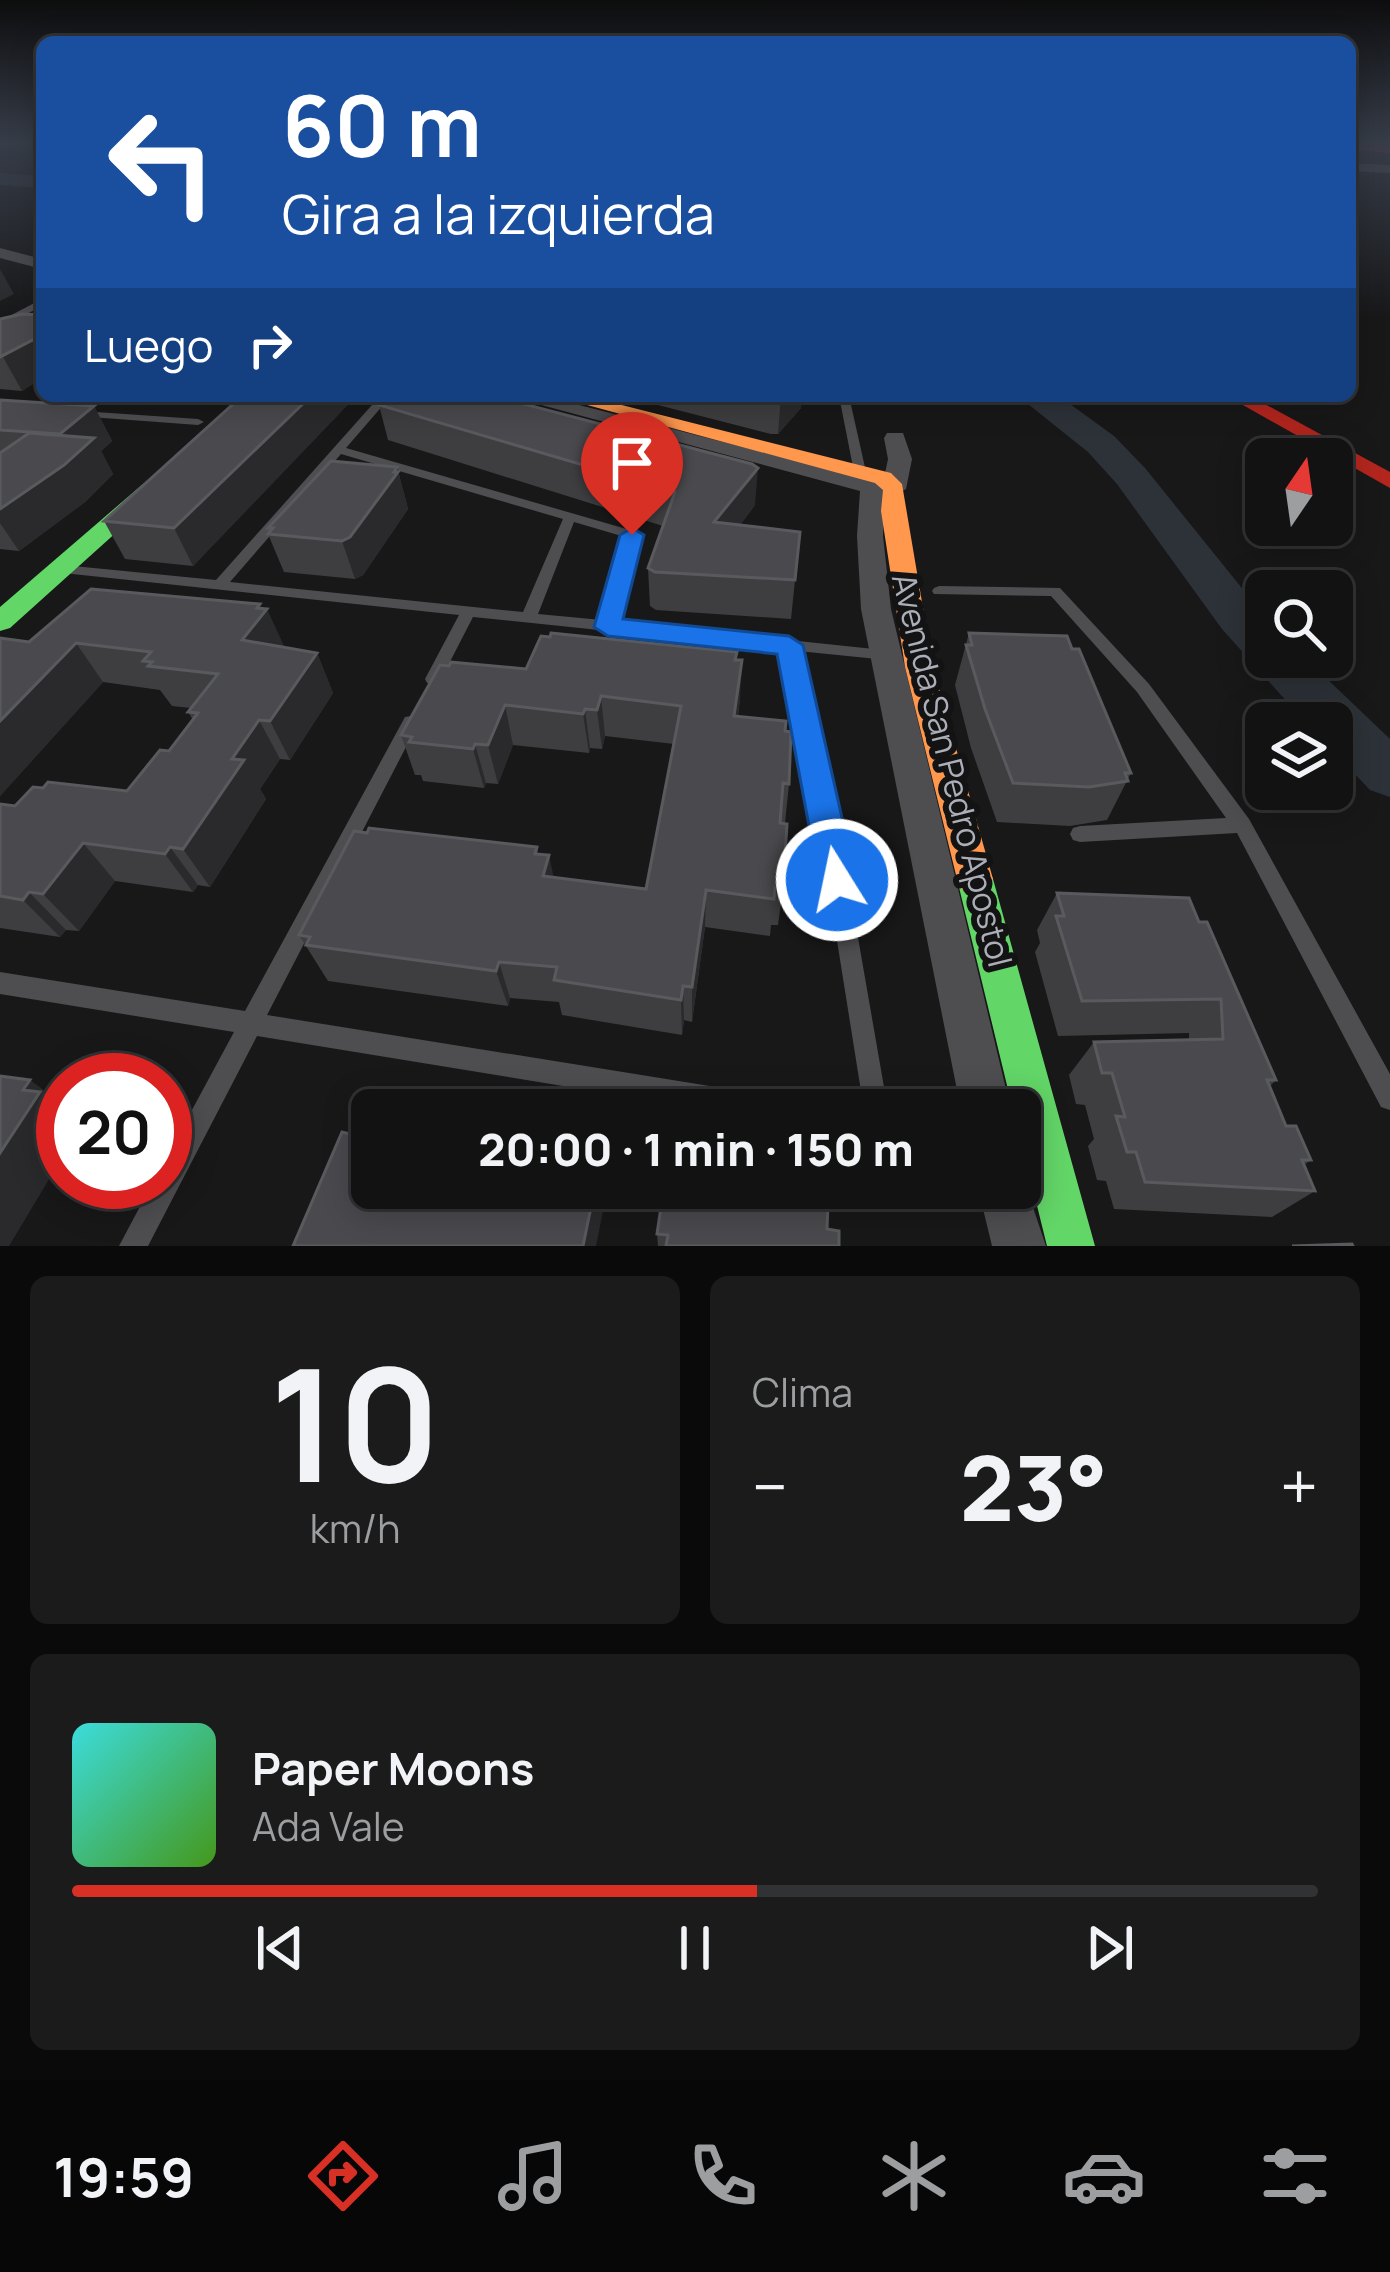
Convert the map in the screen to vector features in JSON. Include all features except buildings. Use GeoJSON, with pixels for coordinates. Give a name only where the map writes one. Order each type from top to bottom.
{"type":"FeatureCollection","features":[{"type":"Feature","properties":{"kind":"main road"},"geometry":{"type":"LineString","coordinates":[[585,402],[860,476],[883,478],[894,489]]}},
{"type":"Feature","properties":{"kind":"main road"},"geometry":{"type":"LineString","coordinates":[[1247,402],[1390,481]]}},
{"type":"Feature","properties":{"kind":"main road"},"geometry":{"type":"LineString","coordinates":[[1208,408],[1260,438]]}},
{"type":"Feature","properties":{"kind":"main road"},"geometry":{"type":"LineString","coordinates":[[0,622],[184,460],[212,423]]}},
{"type":"Feature","properties":{"kind":"main road","name":"Avenida San Pedro Apostol"},"geometry":{"type":"LineString","coordinates":[[894,489],[892,511],[920,667],[1071,1246]]}},
{"type":"Feature","properties":{"kind":"main road"},"geometry":{"type":"LineString","coordinates":[[1353,489],[1390,508]]}},
{"type":"Feature","properties":{"kind":"street"},"geometry":{"type":"LineString","coordinates":[[0,256],[36,265]]}},
{"type":"Feature","properties":{"kind":"street"},"geometry":{"type":"LineString","coordinates":[[545,402],[860,476]]}},
{"type":"Feature","properties":{"kind":"street"},"geometry":{"type":"LineString","coordinates":[[894,489],[900,458],[895,438]]}},
{"type":"Feature","properties":{"kind":"street","name":"Avenida San Pedro Apostol"},"geometry":{"type":"LineString","coordinates":[[860,476],[873,487],[870,536],[876,609],[981,1089]]}},
{"type":"Feature","properties":{"kind":"street"},"geometry":{"type":"LineString","coordinates":[[1009,1209],[1019,1246]]}},
{"type":"Feature","properties":{"kind":"lane"},"geometry":{"type":"LineString","coordinates":[[0,328],[36,306]]}},
{"type":"Feature","properties":{"kind":"lane"},"geometry":{"type":"LineString","coordinates":[[0,328],[14,333]]}},
{"type":"Feature","properties":{"kind":"lane"},"geometry":{"type":"LineString","coordinates":[[219,586],[381,402]]}},
{"type":"Feature","properties":{"kind":"lane"},"geometry":{"type":"LineString","coordinates":[[845,402],[860,476]]}},
{"type":"Feature","properties":{"kind":"lane"},"geometry":{"type":"LineString","coordinates":[[66,413],[212,423]]}},
{"type":"Feature","properties":{"kind":"lane"},"geometry":{"type":"LineString","coordinates":[[339,450],[632,535],[608,627]]}},
{"type":"Feature","properties":{"kind":"lane"},"geometry":{"type":"LineString","coordinates":[[528,619],[570,518]]}},
{"type":"Feature","properties":{"kind":"lane"},"geometry":{"type":"LineString","coordinates":[[61,569],[887,655]]}},
{"type":"Feature","properties":{"kind":"lane"},"geometry":{"type":"LineString","coordinates":[[939,591],[1055,591],[1143,688],[1242,825],[1390,1098]]}},
{"type":"Feature","properties":{"kind":"lane"},"geometry":{"type":"LineString","coordinates":[[134,1246],[468,613]]}},
{"type":"Feature","properties":{"kind":"lane"},"geometry":{"type":"LineString","coordinates":[[789,645],[830,834],[872,1089]]}},
{"type":"Feature","properties":{"kind":"lane"},"geometry":{"type":"LineString","coordinates":[[1080,834],[1242,825]]}},
{"type":"Feature","properties":{"kind":"lane"},"geometry":{"type":"LineString","coordinates":[[0,983],[650,1089]]}},
{"type":"Feature","properties":{"kind":"waterway"},"geometry":{"type":"LineString","coordinates":[[1045,402],[1101,444],[1131,476],[1245,625]]}},
{"type":"Feature","properties":{"kind":"waterway"},"geometry":{"type":"LineString","coordinates":[[1294,678],[1390,774]]}},
{"type":"Feature","properties":{"kind":"traffic: fast"},"geometry":{"type":"LineString","coordinates":[[0,622],[151,489]]}},
{"type":"Feature","properties":{"kind":"traffic: fast"},"geometry":{"type":"LineString","coordinates":[[975,879],[1071,1246]]}},
{"type":"Feature","properties":{"kind":"traffic: slow"},"geometry":{"type":"LineString","coordinates":[[586,402],[883,478],[894,489],[893,511],[919,667],[975,879]]}},
{"type":"Feature","properties":{"kind":"traffic: jam"},"geometry":{"type":"LineString","coordinates":[[1247,402],[1390,481]]}},
{"type":"Feature","properties":{"kind":"route"},"geometry":{"type":"LineString","coordinates":[[632,535],[608,627],[789,645],[837,880]]}}]}
